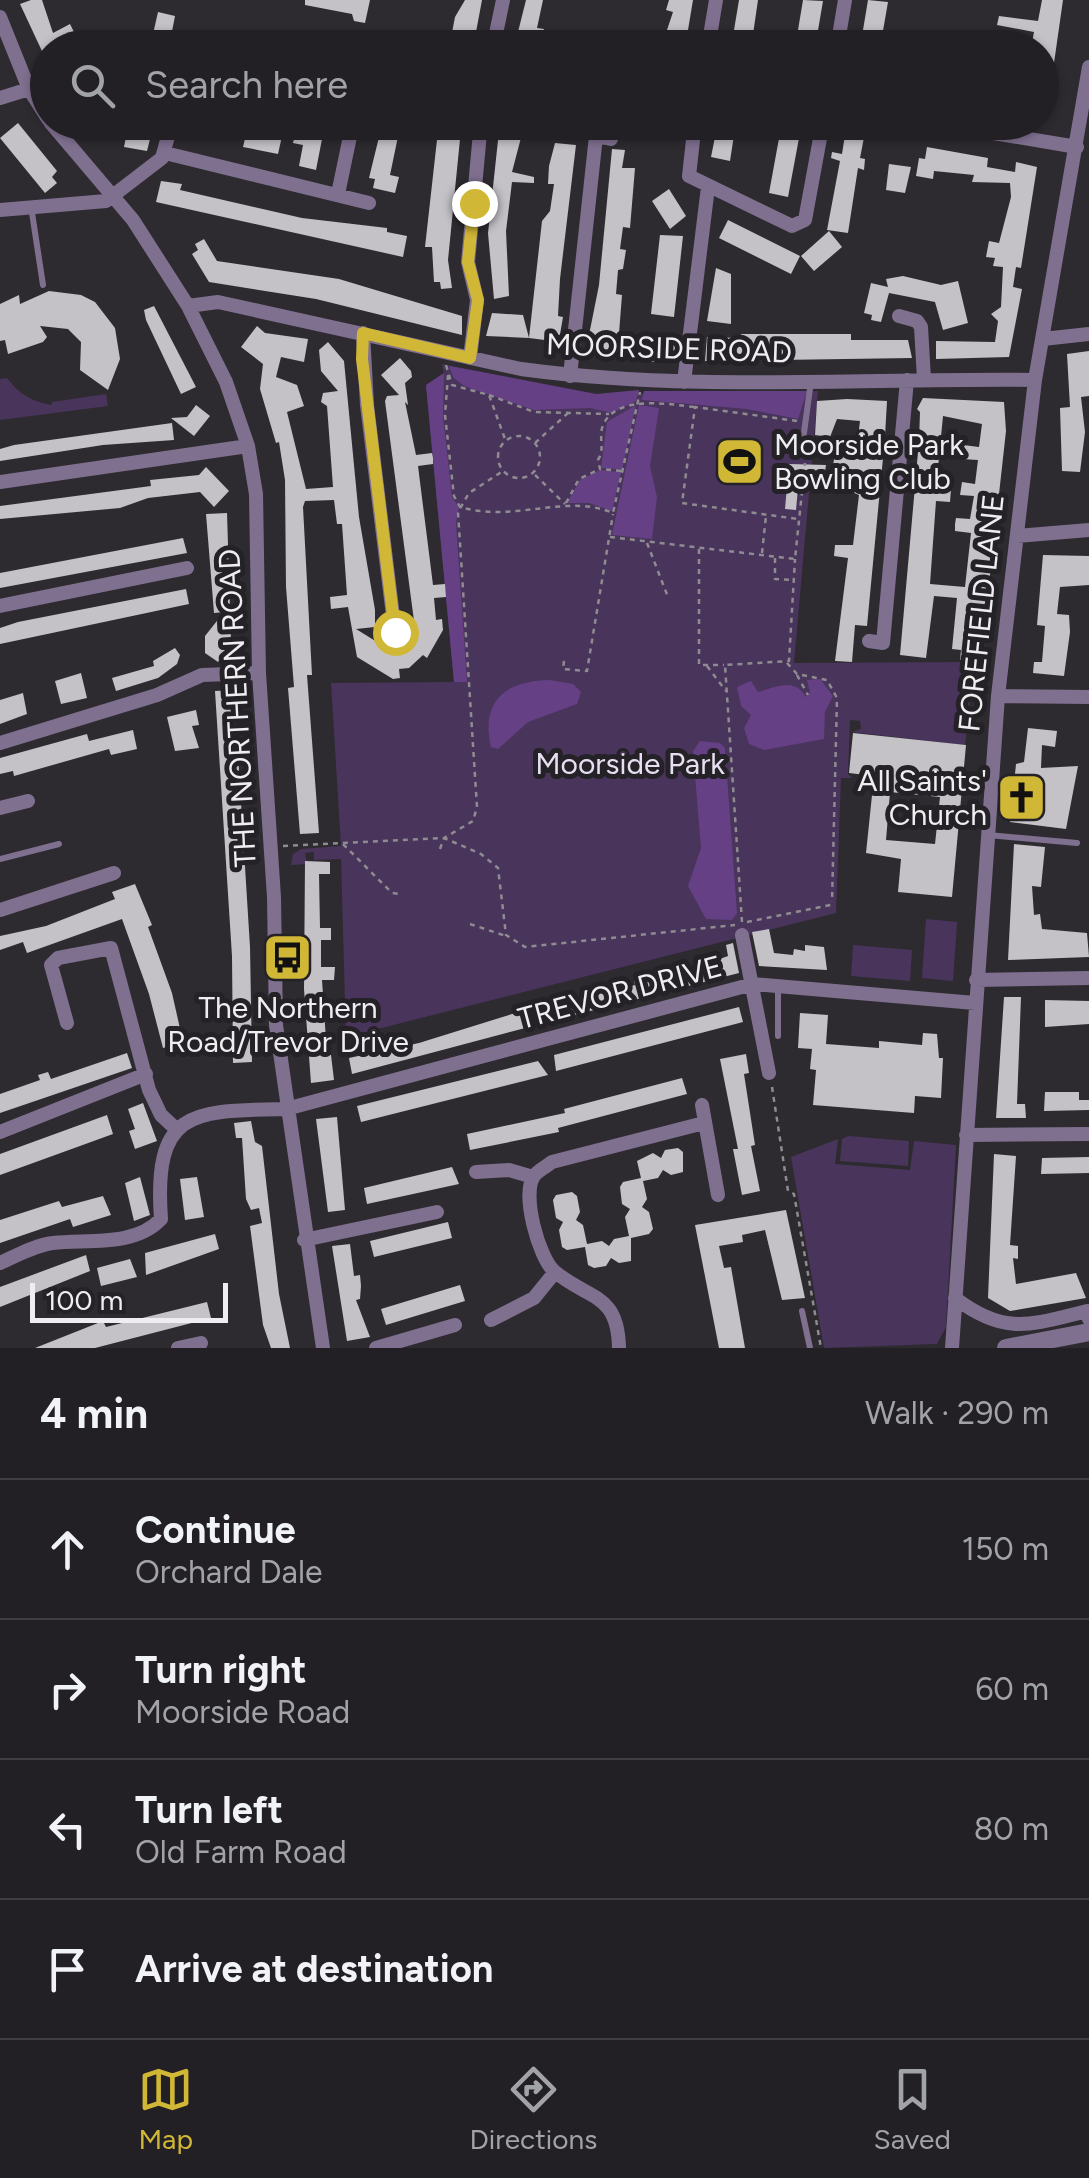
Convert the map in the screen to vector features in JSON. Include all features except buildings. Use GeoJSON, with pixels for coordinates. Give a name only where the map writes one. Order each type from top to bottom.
{"type":"FeatureCollection","features":[{"type":"Feature","properties":{"kind":"street"},"geometry":{"type":"LineString","coordinates":[[497,30],[503,0]]}},
{"type":"Feature","properties":{"kind":"street"},"geometry":{"type":"LineString","coordinates":[[711,30],[716,0]]}},
{"type":"Feature","properties":{"kind":"street"},"geometry":{"type":"LineString","coordinates":[[840,30],[845,0]]}},
{"type":"Feature","properties":{"kind":"street","name":"THE NORTHERN ROAD"},"geometry":{"type":"LineString","coordinates":[[0,17],[29,89]]}},
{"type":"Feature","properties":{"kind":"street","name":"FOREFIELD LANE"},"geometry":{"type":"LineString","coordinates":[[952,1348],[998,696],[1036,380],[1089,67]]}},
{"type":"Feature","properties":{"kind":"street"},"geometry":{"type":"LineString","coordinates":[[0,98],[29,89]]}},
{"type":"Feature","properties":{"kind":"street","name":"THE NORTHERN ROAD"},"geometry":{"type":"LineString","coordinates":[[66,140],[115,196],[188,306],[226,382],[248,446],[256,494],[259,672],[271,846],[276,1025],[304,1240],[323,1348]]}},
{"type":"Feature","properties":{"kind":"street"},"geometry":{"type":"LineString","coordinates":[[0,210],[31,205],[89,205],[115,196],[165,153],[168,140]]}},
{"type":"Feature","properties":{"kind":"street"},"geometry":{"type":"LineString","coordinates":[[338,194],[349,140]]}},
{"type":"Feature","properties":{"kind":"street"},"geometry":{"type":"LineString","coordinates":[[470,358],[478,300],[468,262],[478,140]]}},
{"type":"Feature","properties":{"kind":"street"},"geometry":{"type":"LineString","coordinates":[[570,376],[596,140]]}},
{"type":"Feature","properties":{"kind":"street"},"geometry":{"type":"LineString","coordinates":[[692,140],[689,176],[784,225],[805,220],[820,140]]}},
{"type":"Feature","properties":{"kind":"street"},"geometry":{"type":"LineString","coordinates":[[1031,140],[1077,148]]}},
{"type":"Feature","properties":{"kind":"street"},"geometry":{"type":"LineString","coordinates":[[165,153],[370,202]]}},
{"type":"Feature","properties":{"kind":"street"},"geometry":{"type":"LineString","coordinates":[[684,382],[708,187]]}},
{"type":"Feature","properties":{"kind":"street","name":"MOORSIDE ROAD"},"geometry":{"type":"LineString","coordinates":[[188,306],[218,302],[570,376],[684,382],[1036,380]]}},
{"type":"Feature","properties":{"kind":"street"},"geometry":{"type":"LineString","coordinates":[[900,316],[917,321],[921,327],[924,380]]}},
{"type":"Feature","properties":{"kind":"street"},"geometry":{"type":"LineString","coordinates":[[363,333],[362,359],[395,632]]}},
{"type":"Feature","properties":{"kind":"street"},"geometry":{"type":"LineString","coordinates":[[1043,339],[1089,334]]}},
{"type":"Feature","properties":{"kind":"street"},"geometry":{"type":"LineString","coordinates":[[869,641],[884,642],[906,380]]}},
{"type":"Feature","properties":{"kind":"street"},"geometry":{"type":"LineString","coordinates":[[0,482],[248,446]]}},
{"type":"Feature","properties":{"kind":"street"},"geometry":{"type":"LineString","coordinates":[[1017,536],[1089,530]]}},
{"type":"Feature","properties":{"kind":"street"},"geometry":{"type":"LineString","coordinates":[[0,606],[187,568]]}},
{"type":"Feature","properties":{"kind":"street"},"geometry":{"type":"LineString","coordinates":[[0,743],[157,695],[202,675],[259,672]]}},
{"type":"Feature","properties":{"kind":"street"},"geometry":{"type":"LineString","coordinates":[[998,696],[1089,697]]}},
{"type":"Feature","properties":{"kind":"street"},"geometry":{"type":"LineString","coordinates":[[0,808],[28,801]]}},
{"type":"Feature","properties":{"kind":"street"},"geometry":{"type":"LineString","coordinates":[[0,910],[114,873]]}},
{"type":"Feature","properties":{"kind":"street"},"geometry":{"type":"LineString","coordinates":[[742,929],[769,1073]]}},
{"type":"Feature","properties":{"kind":"street"},"geometry":{"type":"LineString","coordinates":[[0,1263],[42,1245],[96,1243],[154,1226],[161,1219],[160,1186],[175,1128],[155,1106],[112,948],[58,958],[51,965],[67,1023]]}},
{"type":"Feature","properties":{"kind":"street"},"geometry":{"type":"LineString","coordinates":[[976,980],[1089,978]]}},
{"type":"Feature","properties":{"kind":"street","name":"TREVOR DRIVE"},"geometry":{"type":"LineString","coordinates":[[175,1128],[214,1112],[286,1109],[753,984],[975,1003]]}},
{"type":"Feature","properties":{"kind":"street"},"geometry":{"type":"LineString","coordinates":[[0,1132],[146,1074]]}},
{"type":"Feature","properties":{"kind":"street"},"geometry":{"type":"LineString","coordinates":[[702,1105],[718,1195]]}},
{"type":"Feature","properties":{"kind":"street"},"geometry":{"type":"LineString","coordinates":[[619,1348],[619,1327],[611,1309],[599,1297],[555,1272],[531,1218],[528,1195],[533,1177],[552,1162],[704,1123]]}},
{"type":"Feature","properties":{"kind":"street"},"geometry":{"type":"LineString","coordinates":[[966,1135],[1089,1134]]}},
{"type":"Feature","properties":{"kind":"street"},"geometry":{"type":"LineString","coordinates":[[476,1172],[509,1170],[533,1177]]}},
{"type":"Feature","properties":{"kind":"street"},"geometry":{"type":"LineString","coordinates":[[304,1240],[437,1212]]}},
{"type":"Feature","properties":{"kind":"street"},"geometry":{"type":"LineString","coordinates":[[491,1320],[534,1298],[555,1272]]}},
{"type":"Feature","properties":{"kind":"street"},"geometry":{"type":"LineString","coordinates":[[955,1298],[978,1316],[1004,1326],[1028,1325],[1087,1312],[1089,1319]]}},
{"type":"Feature","properties":{"kind":"street"},"geometry":{"type":"LineString","coordinates":[[376,1348],[455,1325]]}},
{"type":"Feature","properties":{"kind":"street"},"geometry":{"type":"LineString","coordinates":[[1006,1348],[1089,1332]]}},
{"type":"Feature","properties":{"kind":"street"},"geometry":{"type":"LineString","coordinates":[[178,1348],[201,1343]]}},
{"type":"Feature","properties":{"kind":"lane"},"geometry":{"type":"LineString","coordinates":[[31,205],[43,285]]}},
{"type":"Feature","properties":{"kind":"lane"},"geometry":{"type":"LineString","coordinates":[[801,455],[811,380]]}},
{"type":"Feature","properties":{"kind":"lane"},"geometry":{"type":"LineString","coordinates":[[987,835],[1077,842]]}},
{"type":"Feature","properties":{"kind":"lane"},"geometry":{"type":"LineString","coordinates":[[0,858],[59,844]]}},
{"type":"Feature","properties":{"kind":"lane"},"geometry":{"type":"LineString","coordinates":[[778,986],[778,1036]]}},
{"type":"Feature","properties":{"kind":"lane"},"geometry":{"type":"LineString","coordinates":[[802,1311],[810,1348]]}},
{"type":"Feature","properties":{"kind":"path"},"geometry":{"type":"LineString","coordinates":[[446,362],[448,445],[454,496],[460,507]]}},
{"type":"Feature","properties":{"kind":"path"},"geometry":{"type":"LineString","coordinates":[[448,375],[452,385],[534,412],[612,415]]}},
{"type":"Feature","properties":{"kind":"path"},"geometry":{"type":"LineString","coordinates":[[564,661],[563,669],[586,672],[613,512],[642,388]]}},
{"type":"Feature","properties":{"kind":"path"},"geometry":{"type":"LineString","coordinates":[[489,395],[506,440]]}},
{"type":"Feature","properties":{"kind":"path"},"geometry":{"type":"LineString","coordinates":[[600,469],[602,429],[612,415],[638,402],[804,422]]}},
{"type":"Feature","properties":{"kind":"path"},"geometry":{"type":"LineString","coordinates":[[694,407],[682,503],[798,519]]}},
{"type":"Feature","properties":{"kind":"path"},"geometry":{"type":"LineString","coordinates":[[535,443],[568,412]]}},
{"type":"Feature","properties":{"kind":"path"},"geometry":{"type":"LineString","coordinates":[[518,436],[535,443],[540,460],[533,474],[517,478],[503,471],[498,456],[506,440],[518,436]]}},
{"type":"Feature","properties":{"kind":"path"},"geometry":{"type":"LineString","coordinates":[[801,455],[806,458],[787,662],[808,695]]}},
{"type":"Feature","properties":{"kind":"path"},"geometry":{"type":"LineString","coordinates":[[271,846],[444,838],[466,828],[477,807],[457,523],[460,507],[470,493],[503,471]]}},
{"type":"Feature","properties":{"kind":"path"},"geometry":{"type":"LineString","coordinates":[[566,505],[586,472],[622,471]]}},
{"type":"Feature","properties":{"kind":"path"},"geometry":{"type":"LineString","coordinates":[[533,474],[566,505]]}},
{"type":"Feature","properties":{"kind":"path"},"geometry":{"type":"LineString","coordinates":[[460,507],[518,513],[589,504],[613,512]]}},
{"type":"Feature","properties":{"kind":"path"},"geometry":{"type":"LineString","coordinates":[[762,556],[766,515]]}},
{"type":"Feature","properties":{"kind":"path"},"geometry":{"type":"LineString","coordinates":[[610,537],[794,559]]}},
{"type":"Feature","properties":{"kind":"path"},"geometry":{"type":"LineString","coordinates":[[646,542],[668,597]]}},
{"type":"Feature","properties":{"kind":"path"},"geometry":{"type":"LineString","coordinates":[[699,548],[699,664],[787,662]]}},
{"type":"Feature","properties":{"kind":"path"},"geometry":{"type":"LineString","coordinates":[[775,557],[775,579],[793,580]]}},
{"type":"Feature","properties":{"kind":"path"},"geometry":{"type":"LineString","coordinates":[[706,664],[727,693]]}},
{"type":"Feature","properties":{"kind":"path"},"geometry":{"type":"LineString","coordinates":[[725,664],[742,929]]}},
{"type":"Feature","properties":{"kind":"path"},"geometry":{"type":"LineString","coordinates":[[470,924],[525,947],[742,929],[833,904],[836,698],[827,680],[796,674]]}},
{"type":"Feature","properties":{"kind":"path"},"geometry":{"type":"LineString","coordinates":[[440,849],[444,838]]}},
{"type":"Feature","properties":{"kind":"path"},"geometry":{"type":"LineString","coordinates":[[444,838],[481,854],[498,868],[507,937]]}},
{"type":"Feature","properties":{"kind":"path"},"geometry":{"type":"LineString","coordinates":[[341,843],[392,893],[399,894]]}},
{"type":"Feature","properties":{"kind":"path"},"geometry":{"type":"LineString","coordinates":[[769,1073],[788,1191],[794,1194],[822,1348]]}},
{"type":"Feature","properties":{"kind":"green space","name":"Moorside Park"},"geometry":{"type":"Polygon","coordinates":[[[442,364],[596,394],[818,391],[794,663],[974,662],[965,745],[852,732],[861,729],[860,721],[850,720],[848,774],[852,778],[841,778],[836,913],[346,1037],[341,859],[314,860],[314,852],[305,853],[307,864],[291,865],[293,854],[301,849],[341,846],[331,683],[454,682],[426,385],[444,373],[442,364]]]}},
{"type":"Feature","properties":{"kind":"green space"},"geometry":{"type":"Polygon","coordinates":[[[7,378],[21,393],[51,405],[106,394],[108,406],[0,420],[0,379],[7,378]]]}},
{"type":"Feature","properties":{"kind":"green space"},"geometry":{"type":"Polygon","coordinates":[[[926,919],[957,922],[953,981],[922,978],[926,919]]]}},
{"type":"Feature","properties":{"kind":"green space"},"geometry":{"type":"Polygon","coordinates":[[[853,945],[912,950],[910,981],[851,976],[853,945]]]}},
{"type":"Feature","properties":{"kind":"green space"},"geometry":{"type":"Polygon","coordinates":[[[848,1136],[909,1141],[908,1166],[840,1161],[842,1139],[848,1136]]]}},
{"type":"Feature","properties":{"kind":"green space"},"geometry":{"type":"Polygon","coordinates":[[[838,1139],[835,1164],[910,1170],[914,1141],[956,1145],[946,1327],[937,1344],[824,1348],[791,1157],[838,1139]]]}},
{"type":"Feature","properties":{"kind":"shaded area"},"geometry":{"type":"Polygon","coordinates":[[[449,366],[596,394],[639,390],[636,401],[612,413],[590,408],[534,410],[464,386],[453,377],[449,366]]]}},
{"type":"Feature","properties":{"kind":"shaded area"},"geometry":{"type":"Polygon","coordinates":[[[444,373],[443,416],[452,497],[459,507],[456,523],[467,682],[454,682],[426,385],[444,373]]]}},
{"type":"Feature","properties":{"kind":"shaded area"},"geometry":{"type":"Polygon","coordinates":[[[644,391],[807,391],[798,419],[747,409],[642,400],[644,391]]]}},
{"type":"Feature","properties":{"kind":"shaded area"},"geometry":{"type":"Polygon","coordinates":[[[636,405],[622,470],[601,468],[607,422],[636,405]]]}},
{"type":"Feature","properties":{"kind":"shaded area"},"geometry":{"type":"Polygon","coordinates":[[[639,405],[659,408],[650,466],[657,497],[652,539],[612,535],[639,405]]]}},
{"type":"Feature","properties":{"kind":"shaded area"},"geometry":{"type":"Polygon","coordinates":[[[600,470],[621,472],[612,511],[589,503],[567,503],[580,480],[600,470]]]}},
{"type":"Feature","properties":{"kind":"shaded area"},"geometry":{"type":"Polygon","coordinates":[[[820,679],[833,696],[825,712],[824,739],[764,750],[749,744],[744,728],[751,715],[741,706],[737,687],[751,681],[758,692],[791,685],[806,697],[810,692],[807,680],[820,679]]]}},
{"type":"Feature","properties":{"kind":"shaded area"},"geometry":{"type":"Polygon","coordinates":[[[550,680],[573,684],[581,692],[577,704],[528,722],[498,749],[491,747],[490,716],[500,696],[521,684],[550,680]]]}},
{"type":"Feature","properties":{"kind":"shaded area"},"geometry":{"type":"Polygon","coordinates":[[[700,741],[720,743],[725,748],[737,913],[732,920],[706,919],[688,886],[701,848],[693,751],[700,741]]]}},
{"type":"Feature","properties":{"kind":"place","name":"Moorside Park Bowling Club"},"geometry":{"type":"Point","coordinates":[739,461]}},
{"type":"Feature","properties":{"kind":"place","name":"All Saints' Church"},"geometry":{"type":"Point","coordinates":[1022,797]}},
{"type":"Feature","properties":{"kind":"place","name":"The Northern Road/Trevor Drive"},"geometry":{"type":"Point","coordinates":[288,958]}},
{"type":"Feature","properties":{"kind":"route"},"geometry":{"type":"LineString","coordinates":[[395,632],[362,359],[363,333],[470,358],[478,300],[468,262],[474,203]]}}]}
